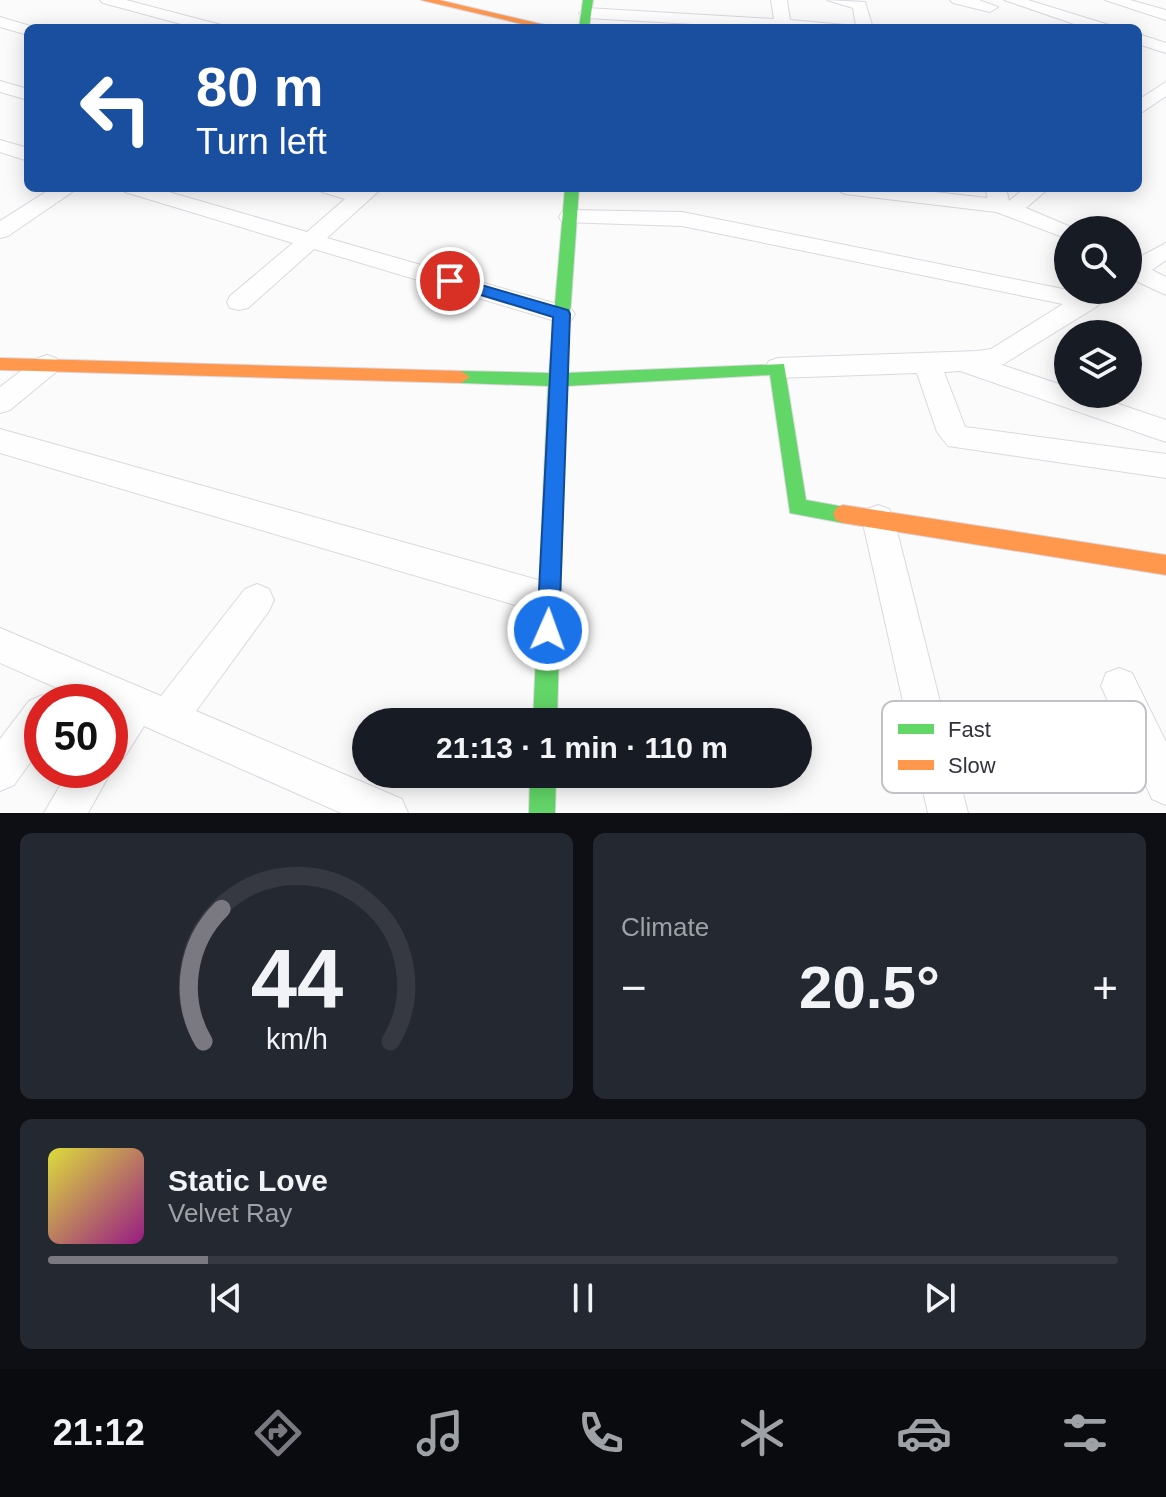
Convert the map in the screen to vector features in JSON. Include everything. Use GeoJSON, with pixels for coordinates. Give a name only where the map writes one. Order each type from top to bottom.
{"type":"FeatureCollection","features":[{"type":"Feature","properties":{"kind":"street"},"geometry":{"type":"LineString","coordinates":[[108,0],[200,24]]}},
{"type":"Feature","properties":{"kind":"street"},"geometry":{"type":"LineString","coordinates":[[426,0],[535,24]]}},
{"type":"Feature","properties":{"kind":"street"},"geometry":{"type":"LineString","coordinates":[[586,14],[696,24],[696,0]]}},
{"type":"Feature","properties":{"kind":"street"},"geometry":{"type":"LineString","coordinates":[[779,0],[783,24]]}},
{"type":"Feature","properties":{"kind":"street"},"geometry":{"type":"LineString","coordinates":[[835,0],[858,3],[864,24]]}},
{"type":"Feature","properties":{"kind":"street"},"geometry":{"type":"LineString","coordinates":[[958,0],[990,3],[990,24]]}},
{"type":"Feature","properties":{"kind":"street"},"geometry":{"type":"LineString","coordinates":[[1012,0],[1070,23]]}},
{"type":"Feature","properties":{"kind":"street"},"geometry":{"type":"LineString","coordinates":[[1113,0],[1166,15]]}},
{"type":"Feature","properties":{"kind":"street"},"geometry":{"type":"LineString","coordinates":[[0,22],[24,29]]}},
{"type":"Feature","properties":{"kind":"street"},"geometry":{"type":"LineString","coordinates":[[1142,40],[1166,48]]}},
{"type":"Feature","properties":{"kind":"street"},"geometry":{"type":"LineString","coordinates":[[0,86],[24,94]]}},
{"type":"Feature","properties":{"kind":"street"},"geometry":{"type":"LineString","coordinates":[[1142,106],[1166,87]]}},
{"type":"Feature","properties":{"kind":"street"},"geometry":{"type":"LineString","coordinates":[[0,146],[24,154]]}},
{"type":"Feature","properties":{"kind":"street"},"geometry":{"type":"LineString","coordinates":[[0,231],[61,192]]}},
{"type":"Feature","properties":{"kind":"street"},"geometry":{"type":"LineString","coordinates":[[146,192],[562,314]]}},
{"type":"Feature","properties":{"kind":"street"},"geometry":{"type":"LineString","coordinates":[[545,708],[557,380],[572,192]]}},
{"type":"Feature","properties":{"kind":"street"},"geometry":{"type":"LineString","coordinates":[[891,192],[1002,202],[1054,226]]}},
{"type":"Feature","properties":{"kind":"street"},"geometry":{"type":"LineString","coordinates":[[1002,202],[1028,192]]}},
{"type":"Feature","properties":{"kind":"street"},"geometry":{"type":"LineString","coordinates":[[239,302],[366,193]]}},
{"type":"Feature","properties":{"kind":"street"},"geometry":{"type":"LineString","coordinates":[[570,217],[682,219],[1054,288]]}},
{"type":"Feature","properties":{"kind":"street"},"geometry":{"type":"LineString","coordinates":[[1148,258],[1166,287]]}},
{"type":"Feature","properties":{"kind":"street"},"geometry":{"type":"LineString","coordinates":[[0,364],[557,380],[960,362],[998,357],[1012,351],[1084,304]]}},
{"type":"Feature","properties":{"kind":"street"},"geometry":{"type":"LineString","coordinates":[[960,362],[1166,431]]}},
{"type":"Feature","properties":{"kind":"street"},"geometry":{"type":"LineString","coordinates":[[927,363],[951,432],[958,438],[1166,466]]}},
{"type":"Feature","properties":{"kind":"street"},"geometry":{"type":"LineString","coordinates":[[0,402],[47,365]]}},
{"type":"Feature","properties":{"kind":"street"},"geometry":{"type":"LineString","coordinates":[[778,368],[797,507],[1166,565]]}},
{"type":"Feature","properties":{"kind":"street"},"geometry":{"type":"LineString","coordinates":[[0,441],[549,599]]}},
{"type":"Feature","properties":{"kind":"street"},"geometry":{"type":"LineString","coordinates":[[878,519],[921,701]]}},
{"type":"Feature","properties":{"kind":"street"},"geometry":{"type":"LineString","coordinates":[[128,730],[151,712],[257,600]]}},
{"type":"Feature","properties":{"kind":"street"},"geometry":{"type":"LineString","coordinates":[[0,645],[53,684]]}},
{"type":"Feature","properties":{"kind":"street"},"geometry":{"type":"LineString","coordinates":[[1119,686],[1126,701]]}},
{"type":"Feature","properties":{"kind":"street"},"geometry":{"type":"LineString","coordinates":[[128,706],[151,712],[388,813]]}},
{"type":"Feature","properties":{"kind":"street"},"geometry":{"type":"LineString","coordinates":[[0,771],[24,738]]}},
{"type":"Feature","properties":{"kind":"street"},"geometry":{"type":"LineString","coordinates":[[1146,743],[1166,785]]}},
{"type":"Feature","properties":{"kind":"street"},"geometry":{"type":"LineString","coordinates":[[64,813],[80,788]]}},
{"type":"Feature","properties":{"kind":"street"},"geometry":{"type":"LineString","coordinates":[[542,813],[543,788]]}},
{"type":"Feature","properties":{"kind":"street"},"geometry":{"type":"LineString","coordinates":[[943,793],[948,813]]}},
{"type":"Feature","properties":{"kind":"traffic: fast"},"geometry":{"type":"LineString","coordinates":[[585,24],[588,0]]}},
{"type":"Feature","properties":{"kind":"traffic: fast"},"geometry":{"type":"LineString","coordinates":[[546,708],[558,359],[572,192]]}},
{"type":"Feature","properties":{"kind":"traffic: fast"},"geometry":{"type":"LineString","coordinates":[[461,377],[557,380],[778,368],[797,507],[843,514]]}},
{"type":"Feature","properties":{"kind":"traffic: fast"},"geometry":{"type":"LineString","coordinates":[[542,813],[543,788]]}},
{"type":"Feature","properties":{"kind":"traffic: slow"},"geometry":{"type":"LineString","coordinates":[[426,0],[535,24]]}},
{"type":"Feature","properties":{"kind":"traffic: slow"},"geometry":{"type":"LineString","coordinates":[[0,364],[461,377]]}},
{"type":"Feature","properties":{"kind":"traffic: slow"},"geometry":{"type":"LineString","coordinates":[[843,514],[1166,565]]}},
{"type":"Feature","properties":{"kind":"route"},"geometry":{"type":"LineString","coordinates":[[450,281],[562,314],[548,630]]}}]}
